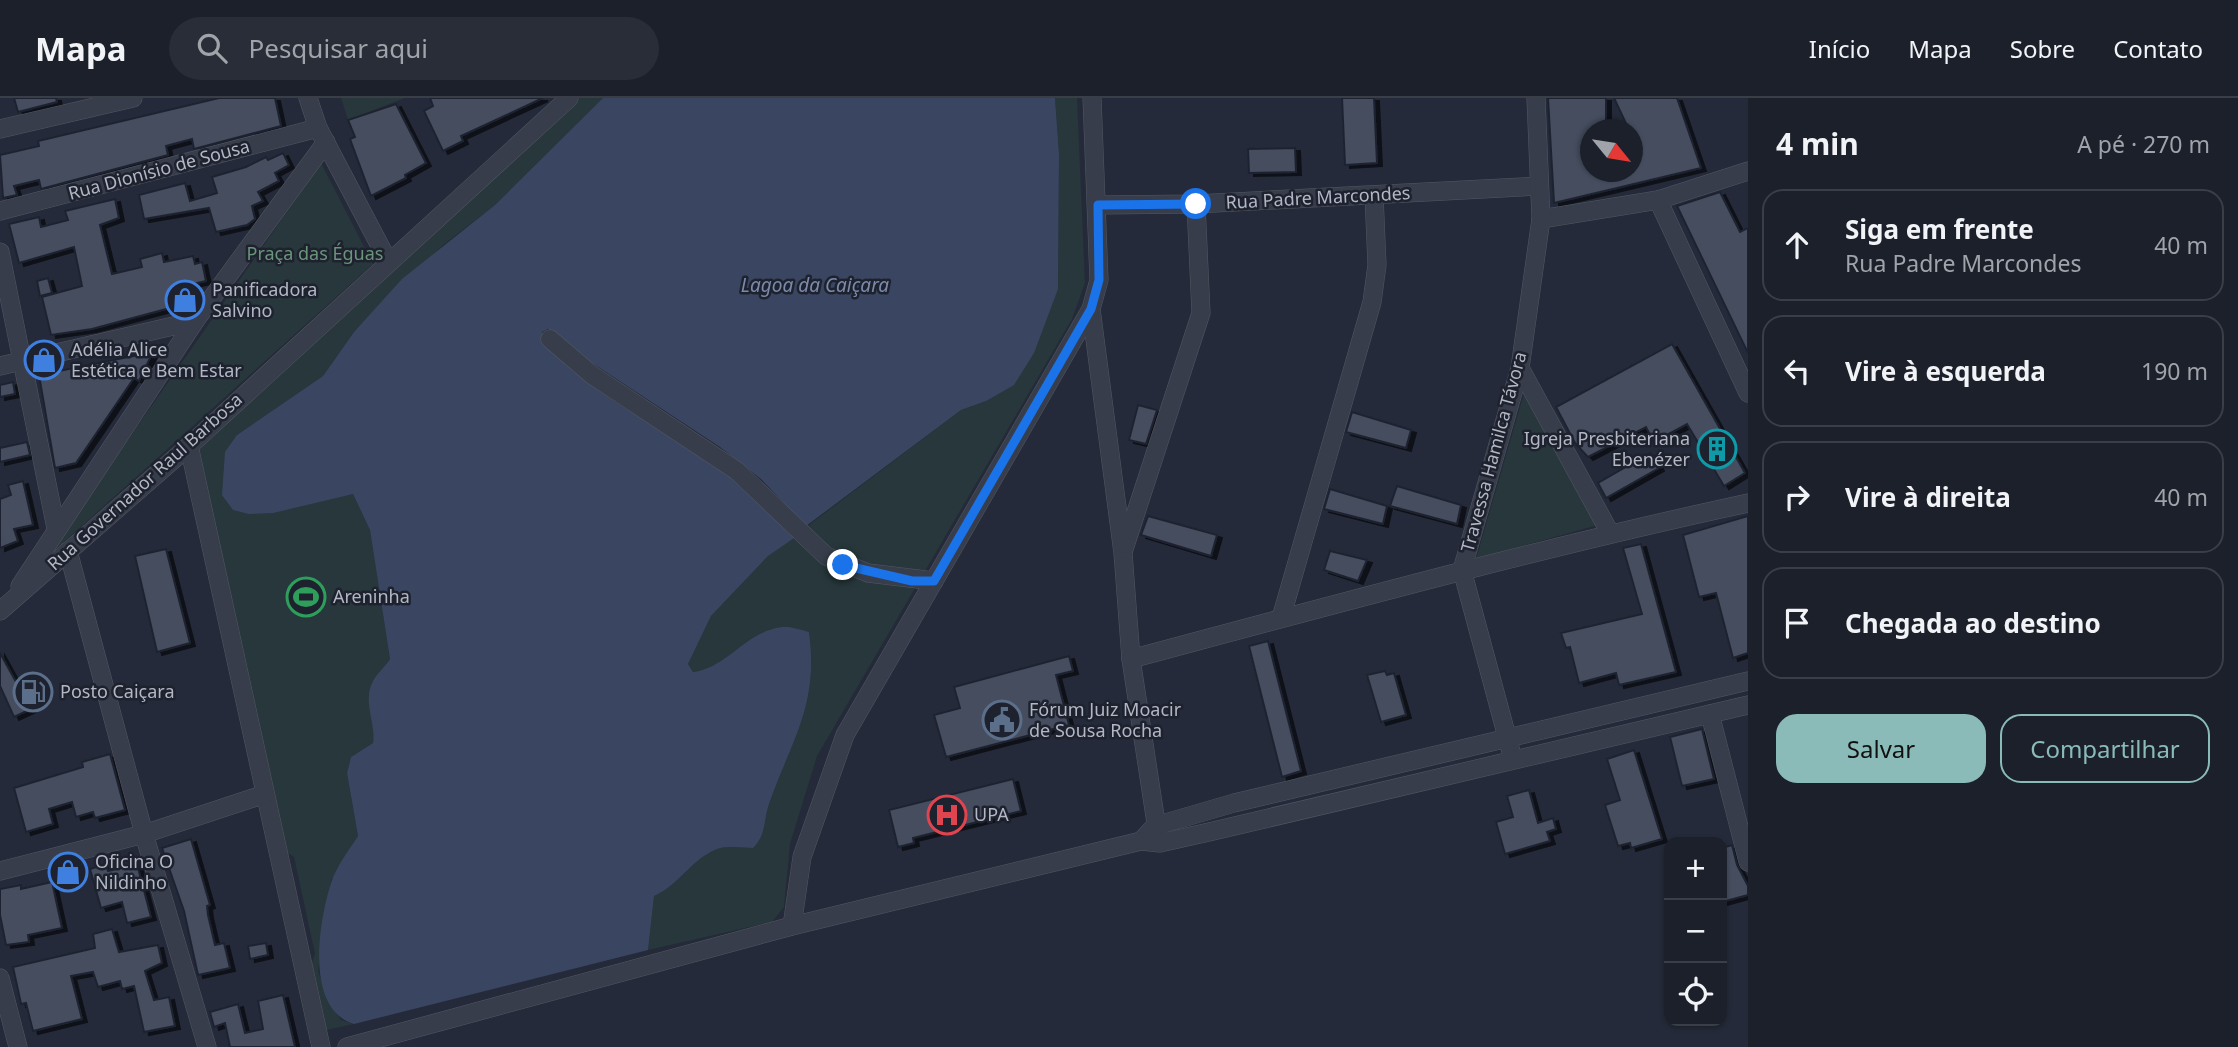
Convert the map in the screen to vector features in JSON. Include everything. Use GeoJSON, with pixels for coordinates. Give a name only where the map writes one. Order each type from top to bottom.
{"type":"FeatureCollection","features":[{"type":"Feature","properties":{"kind":"street"},"geometry":{"type":"LineString","coordinates":[[0,129],[133,98]]}},
{"type":"Feature","properties":{"kind":"street"},"geometry":{"type":"LineString","coordinates":[[309,98],[322,135],[388,261]]}},
{"type":"Feature","properties":{"kind":"street","name":"Rua Governador Raul Barbosa"},"geometry":{"type":"LineString","coordinates":[[5,606],[189,446],[569,98]]}},
{"type":"Feature","properties":{"kind":"street"},"geometry":{"type":"LineString","coordinates":[[792,926],[802,857],[845,735],[1091,309],[1099,280],[1092,98]]}},
{"type":"Feature","properties":{"kind":"street","name":"Travessa Hamilca Távora"},"geometry":{"type":"LineString","coordinates":[[1513,759],[1462,570],[1520,368],[1541,219],[1536,98]]}},
{"type":"Feature","properties":{"kind":"street"},"geometry":{"type":"LineString","coordinates":[[5,606],[322,135]]}},
{"type":"Feature","properties":{"kind":"street","name":"Rua Dionísio de Sousa"},"geometry":{"type":"LineString","coordinates":[[0,211],[322,135]]}},
{"type":"Feature","properties":{"kind":"street"},"geometry":{"type":"LineString","coordinates":[[1541,219],[1658,200],[1748,171]]}},
{"type":"Feature","properties":{"kind":"street","name":"Rua Padre Marcondes"},"geometry":{"type":"LineString","coordinates":[[1098,205],[1196,204],[1539,186]]}},
{"type":"Feature","properties":{"kind":"street"},"geometry":{"type":"LineString","coordinates":[[1281,618],[1372,302],[1377,265],[1374,195]]}},
{"type":"Feature","properties":{"kind":"street"},"geometry":{"type":"LineString","coordinates":[[1658,200],[1748,393]]}},
{"type":"Feature","properties":{"kind":"street"},"geometry":{"type":"LineString","coordinates":[[1123,553],[1201,313],[1196,204]]}},
{"type":"Feature","properties":{"kind":"street"},"geometry":{"type":"LineString","coordinates":[[0,252],[56,528]]}},
{"type":"Feature","properties":{"kind":"street"},"geometry":{"type":"LineString","coordinates":[[1091,309],[1123,553],[1131,659],[1157,834]]}},
{"type":"Feature","properties":{"kind":"street"},"geometry":{"type":"LineString","coordinates":[[0,366],[195,321]]}},
{"type":"Feature","properties":{"kind":"street"},"geometry":{"type":"LineString","coordinates":[[550,339],[592,375],[737,471],[826,556],[868,573],[934,581]]}},
{"type":"Feature","properties":{"kind":"street"},"geometry":{"type":"LineString","coordinates":[[1520,368],[1610,533]]}},
{"type":"Feature","properties":{"kind":"street"},"geometry":{"type":"LineString","coordinates":[[189,446],[321,1047]]}},
{"type":"Feature","properties":{"kind":"street"},"geometry":{"type":"LineString","coordinates":[[1131,659],[1462,570],[1610,533],[1748,503]]}},
{"type":"Feature","properties":{"kind":"street"},"geometry":{"type":"LineString","coordinates":[[68,551],[144,834],[207,1047]]}},
{"type":"Feature","properties":{"kind":"street"},"geometry":{"type":"LineString","coordinates":[[347,1047],[792,926],[1141,841],[1234,803],[1748,681]]}},
{"type":"Feature","properties":{"kind":"street"},"geometry":{"type":"LineString","coordinates":[[1157,834],[1513,759],[1748,705]]}},
{"type":"Feature","properties":{"kind":"street"},"geometry":{"type":"LineString","coordinates":[[1710,714],[1748,862]]}},
{"type":"Feature","properties":{"kind":"street"},"geometry":{"type":"LineString","coordinates":[[0,871],[144,834],[265,794]]}},
{"type":"Feature","properties":{"kind":"street"},"geometry":{"type":"LineString","coordinates":[[0,978],[18,1047]]}},
{"type":"Feature","properties":{"kind":"green space"},"geometry":{"type":"Polygon","coordinates":[[[341,98],[405,98],[348,120],[341,98]]]}},
{"type":"Feature","properties":{"kind":"green space"},"geometry":{"type":"Polygon","coordinates":[[[578,98],[603,98],[495,205],[443,245],[354,332],[323,376],[237,435],[329,498],[353,494],[370,530],[390,659],[374,678],[371,689],[373,743],[351,757],[347,773],[358,836],[331,881],[318,970],[327,1000],[341,1020],[354,1024],[326,1030],[309,969],[315,954],[294,857],[280,848],[198,449],[578,98]]]}},
{"type":"Feature","properties":{"kind":"green space"},"geometry":{"type":"Polygon","coordinates":[[[1055,98],[1077,98],[1085,283],[1072,319],[817,756],[790,844],[784,907],[772,922],[648,950],[654,896],[663,892],[706,854],[723,848],[753,848],[761,838],[769,804],[807,701],[811,658],[809,632],[785,627],[769,630],[705,669],[693,672],[688,664],[711,616],[768,556],[961,410],[986,401],[1058,289],[1059,154],[1055,98]]]}},
{"type":"Feature","properties":{"kind":"green space","name":"Praça das Éguas"},"geometry":{"type":"Polygon","coordinates":[[[321,163],[373,264],[44,560],[321,163]]]}},
{"type":"Feature","properties":{"kind":"green space"},"geometry":{"type":"Polygon","coordinates":[[[1525,390],[1598,525],[1476,559],[1525,390]]]}},
{"type":"Feature","properties":{"kind":"water","name":"Lagoa da Caiçara"},"geometry":{"type":"Polygon","coordinates":[[[603,98],[1055,98],[1059,154],[1058,289],[1034,353],[1014,385],[986,401],[961,410],[806,526],[761,479],[720,447],[583,357],[548,329],[542,332],[552,350],[597,389],[714,463],[758,498],[797,536],[768,556],[711,616],[688,664],[693,672],[705,669],[769,630],[785,627],[809,632],[811,658],[807,701],[769,804],[763,833],[757,843],[753,848],[719,848],[706,854],[663,892],[654,896],[648,950],[354,1024],[338,1015],[328,1001],[319,962],[326,899],[339,865],[358,836],[347,773],[351,757],[373,743],[370,689],[390,659],[370,530],[353,494],[273,513],[249,514],[233,510],[222,495],[225,452],[237,435],[323,376],[354,332],[402,279],[495,205],[603,98]]]}},
{"type":"Feature","properties":{"kind":"building"},"geometry":{"type":"Polygon","coordinates":[[[14,98],[56,98],[57,102],[18,112],[14,98]]]}},
{"type":"Feature","properties":{"kind":"building"},"geometry":{"type":"Polygon","coordinates":[[[219,98],[275,98],[281,126],[194,149],[192,139],[166,146],[168,155],[41,189],[39,180],[14,186],[17,195],[3,198],[0,155],[39,146],[38,141],[219,98]]]}},
{"type":"Feature","properties":{"kind":"building"},"geometry":{"type":"Polygon","coordinates":[[[430,98],[543,98],[461,136],[463,141],[443,151],[424,111],[433,106],[430,98]]]}},
{"type":"Feature","properties":{"kind":"building"},"geometry":{"type":"Polygon","coordinates":[[[1342,98],[1374,98],[1377,163],[1345,165],[1342,98]]]}},
{"type":"Feature","properties":{"kind":"building"},"geometry":{"type":"Polygon","coordinates":[[[1548,98],[1606,98],[1606,119],[1580,119],[1580,182],[1642,182],[1554,203],[1548,98]]]}},
{"type":"Feature","properties":{"kind":"building"},"geometry":{"type":"Polygon","coordinates":[[[1614,98],[1677,98],[1701,168],[1643,182],[1643,119],[1624,119],[1614,98]]]}},
{"type":"Feature","properties":{"kind":"building"},"geometry":{"type":"Polygon","coordinates":[[[396,104],[426,163],[405,175],[406,178],[371,196],[350,139],[355,137],[348,120],[396,104]]]}},
{"type":"Feature","properties":{"kind":"building"},"geometry":{"type":"Polygon","coordinates":[[[1295,148],[1296,172],[1249,173],[1248,149],[1295,148]]]}},
{"type":"Feature","properties":{"kind":"building"},"geometry":{"type":"Polygon","coordinates":[[[283,153],[289,165],[275,173],[279,181],[258,192],[263,201],[252,206],[255,219],[247,225],[216,232],[209,208],[144,219],[139,195],[185,183],[190,201],[217,193],[212,177],[283,153]]]}},
{"type":"Feature","properties":{"kind":"building"},"geometry":{"type":"Polygon","coordinates":[[[1720,192],[1740,232],[1748,228],[1748,353],[1677,206],[1720,192]]]}},
{"type":"Feature","properties":{"kind":"building"},"geometry":{"type":"Polygon","coordinates":[[[115,199],[119,218],[100,225],[112,274],[142,267],[140,259],[162,253],[164,262],[193,256],[195,264],[202,262],[206,281],[193,284],[196,301],[92,329],[51,335],[42,297],[82,286],[74,247],[19,263],[9,224],[39,217],[41,227],[68,220],[65,211],[115,199]]]}},
{"type":"Feature","properties":{"kind":"building"},"geometry":{"type":"Polygon","coordinates":[[[48,278],[52,293],[40,296],[37,281],[48,278]]]}},
{"type":"Feature","properties":{"kind":"building"},"geometry":{"type":"Polygon","coordinates":[[[1672,344],[1745,473],[1724,486],[1687,424],[1654,442],[1646,427],[1588,457],[1575,443],[1556,407],[1672,344]]]}},
{"type":"Feature","properties":{"kind":"building"},"geometry":{"type":"Polygon","coordinates":[[[153,352],[139,381],[134,378],[76,463],[55,468],[39,375],[153,352]]]}},
{"type":"Feature","properties":{"kind":"building"},"geometry":{"type":"Polygon","coordinates":[[[13,382],[15,394],[0,397],[0,385],[13,382]]]}},
{"type":"Feature","properties":{"kind":"building"},"geometry":{"type":"Polygon","coordinates":[[[1138,405],[1157,410],[1146,444],[1129,440],[1138,405]]]}},
{"type":"Feature","properties":{"kind":"building"},"geometry":{"type":"Polygon","coordinates":[[[1352,412],[1411,430],[1406,448],[1346,432],[1352,412]]]}},
{"type":"Feature","properties":{"kind":"building"},"geometry":{"type":"Polygon","coordinates":[[[27,442],[30,455],[0,462],[0,448],[27,442]]]}},
{"type":"Feature","properties":{"kind":"building"},"geometry":{"type":"Polygon","coordinates":[[[1650,453],[1659,468],[1606,498],[1598,483],[1650,453]]]}},
{"type":"Feature","properties":{"kind":"building"},"geometry":{"type":"Polygon","coordinates":[[[23,481],[33,525],[14,529],[18,541],[0,548],[0,499],[11,495],[8,485],[23,481]]]}},
{"type":"Feature","properties":{"kind":"building"},"geometry":{"type":"Polygon","coordinates":[[[1397,486],[1461,505],[1457,524],[1390,506],[1397,486]]]}},
{"type":"Feature","properties":{"kind":"building"},"geometry":{"type":"Polygon","coordinates":[[[1330,489],[1387,506],[1383,524],[1324,509],[1330,489]]]}},
{"type":"Feature","properties":{"kind":"building"},"geometry":{"type":"Polygon","coordinates":[[[1148,516],[1217,535],[1211,556],[1141,535],[1148,516]]]}},
{"type":"Feature","properties":{"kind":"building"},"geometry":{"type":"Polygon","coordinates":[[[1748,516],[1748,653],[1733,658],[1716,593],[1699,597],[1683,535],[1748,516]]]}},
{"type":"Feature","properties":{"kind":"building"},"geometry":{"type":"Polygon","coordinates":[[[1641,544],[1676,672],[1619,685],[1616,673],[1579,683],[1570,647],[1566,648],[1561,633],[1642,614],[1623,548],[1641,544]]]}},
{"type":"Feature","properties":{"kind":"building"},"geometry":{"type":"Polygon","coordinates":[[[166,549],[190,643],[157,652],[135,556],[166,549]]]}},
{"type":"Feature","properties":{"kind":"building"},"geometry":{"type":"Polygon","coordinates":[[[1330,551],[1367,560],[1358,581],[1324,570],[1330,551]]]}},
{"type":"Feature","properties":{"kind":"building"},"geometry":{"type":"Polygon","coordinates":[[[1268,641],[1301,771],[1282,777],[1249,646],[1268,641]]]}},
{"type":"Feature","properties":{"kind":"building"},"geometry":{"type":"Polygon","coordinates":[[[0,653],[31,709],[14,717],[0,686],[0,653]]]}},
{"type":"Feature","properties":{"kind":"building","name":"Fórum Juiz Moacir de Sousa Rocha"},"geometry":{"type":"Polygon","coordinates":[[[1069,656],[1073,671],[1056,675],[1069,725],[946,757],[934,715],[960,708],[954,687],[1069,656]]]}},
{"type":"Feature","properties":{"kind":"building"},"geometry":{"type":"Polygon","coordinates":[[[1385,671],[1387,675],[1394,673],[1406,715],[1381,722],[1367,675],[1385,671]]]}},
{"type":"Feature","properties":{"kind":"building"},"geometry":{"type":"Polygon","coordinates":[[[1702,729],[1714,779],[1682,786],[1670,737],[1702,729]]]}},
{"type":"Feature","properties":{"kind":"building"},"geometry":{"type":"Polygon","coordinates":[[[1634,750],[1662,839],[1631,848],[1630,843],[1618,846],[1605,805],[1620,800],[1607,759],[1634,750]]]}},
{"type":"Feature","properties":{"kind":"building"},"geometry":{"type":"Polygon","coordinates":[[[110,754],[125,810],[95,818],[93,812],[76,817],[72,802],[49,809],[53,824],[26,832],[14,788],[83,767],[82,762],[110,754]]]}},
{"type":"Feature","properties":{"kind":"building","name":"UPA"},"geometry":{"type":"Polygon","coordinates":[[[1013,779],[1021,811],[913,838],[914,843],[898,847],[889,810],[1013,779]]]}},
{"type":"Feature","properties":{"kind":"building"},"geometry":{"type":"Polygon","coordinates":[[[1529,790],[1538,823],[1553,818],[1556,829],[1547,832],[1550,841],[1505,854],[1496,822],[1513,817],[1507,796],[1529,790]]]}},
{"type":"Feature","properties":{"kind":"building"},"geometry":{"type":"Polygon","coordinates":[[[191,839],[210,905],[207,906],[208,915],[215,945],[224,943],[230,968],[198,975],[184,911],[162,848],[191,839]]]}},
{"type":"Feature","properties":{"kind":"building"},"geometry":{"type":"Polygon","coordinates":[[[1732,845],[1737,865],[1748,886],[1748,895],[1727,901],[1727,900],[1727,846],[1732,845]]]}},
{"type":"Feature","properties":{"kind":"building"},"geometry":{"type":"Polygon","coordinates":[[[106,864],[108,871],[137,864],[151,917],[127,923],[122,902],[101,908],[90,869],[106,864]]]}},
{"type":"Feature","properties":{"kind":"building"},"geometry":{"type":"Polygon","coordinates":[[[52,882],[62,928],[28,935],[29,942],[6,945],[0,915],[0,889],[21,885],[21,889],[52,882]]]}},
{"type":"Feature","properties":{"kind":"building"},"geometry":{"type":"Polygon","coordinates":[[[112,929],[119,952],[158,945],[162,963],[145,971],[154,1000],[169,997],[175,1026],[144,1032],[134,986],[122,989],[120,981],[98,987],[93,972],[71,976],[82,1019],[33,1031],[26,1003],[21,1004],[13,967],[95,948],[93,934],[112,929]]]}},
{"type":"Feature","properties":{"kind":"building"},"geometry":{"type":"Polygon","coordinates":[[[266,943],[268,955],[250,959],[248,946],[266,943]]]}},
{"type":"Feature","properties":{"kind":"building"},"geometry":{"type":"Polygon","coordinates":[[[283,995],[295,1047],[230,1047],[225,1023],[214,1027],[210,1012],[238,1004],[245,1033],[263,1029],[258,1001],[283,995]]]}},
{"type":"Feature","properties":{"kind":"place","name":"Panificadora Salvino"},"geometry":{"type":"Point","coordinates":[185,300]}},
{"type":"Feature","properties":{"kind":"place","name":"Adélia Alice Estética e Bem Estar"},"geometry":{"type":"Point","coordinates":[44,360]}},
{"type":"Feature","properties":{"kind":"place","name":"Igreja Presbiteriana Ebenézer"},"geometry":{"type":"Point","coordinates":[1717,449]}},
{"type":"Feature","properties":{"kind":"place","name":"Areninha"},"geometry":{"type":"Point","coordinates":[306,597]}},
{"type":"Feature","properties":{"kind":"place","name":"Posto Caiçara"},"geometry":{"type":"Point","coordinates":[33,692]}},
{"type":"Feature","properties":{"kind":"place","name":"Fórum Juiz Moacir de Sousa Rocha"},"geometry":{"type":"Point","coordinates":[1002,720]}},
{"type":"Feature","properties":{"kind":"place","name":"UPA"},"geometry":{"type":"Point","coordinates":[947,815]}},
{"type":"Feature","properties":{"kind":"place","name":"Oficina O Nildinho"},"geometry":{"type":"Point","coordinates":[68,872]}},
{"type":"Feature","properties":{"kind":"route"},"geometry":{"type":"LineString","coordinates":[[843,565],[868,573],[912,581],[934,581],[1091,309],[1099,280],[1098,205],[1196,204]]}}]}
